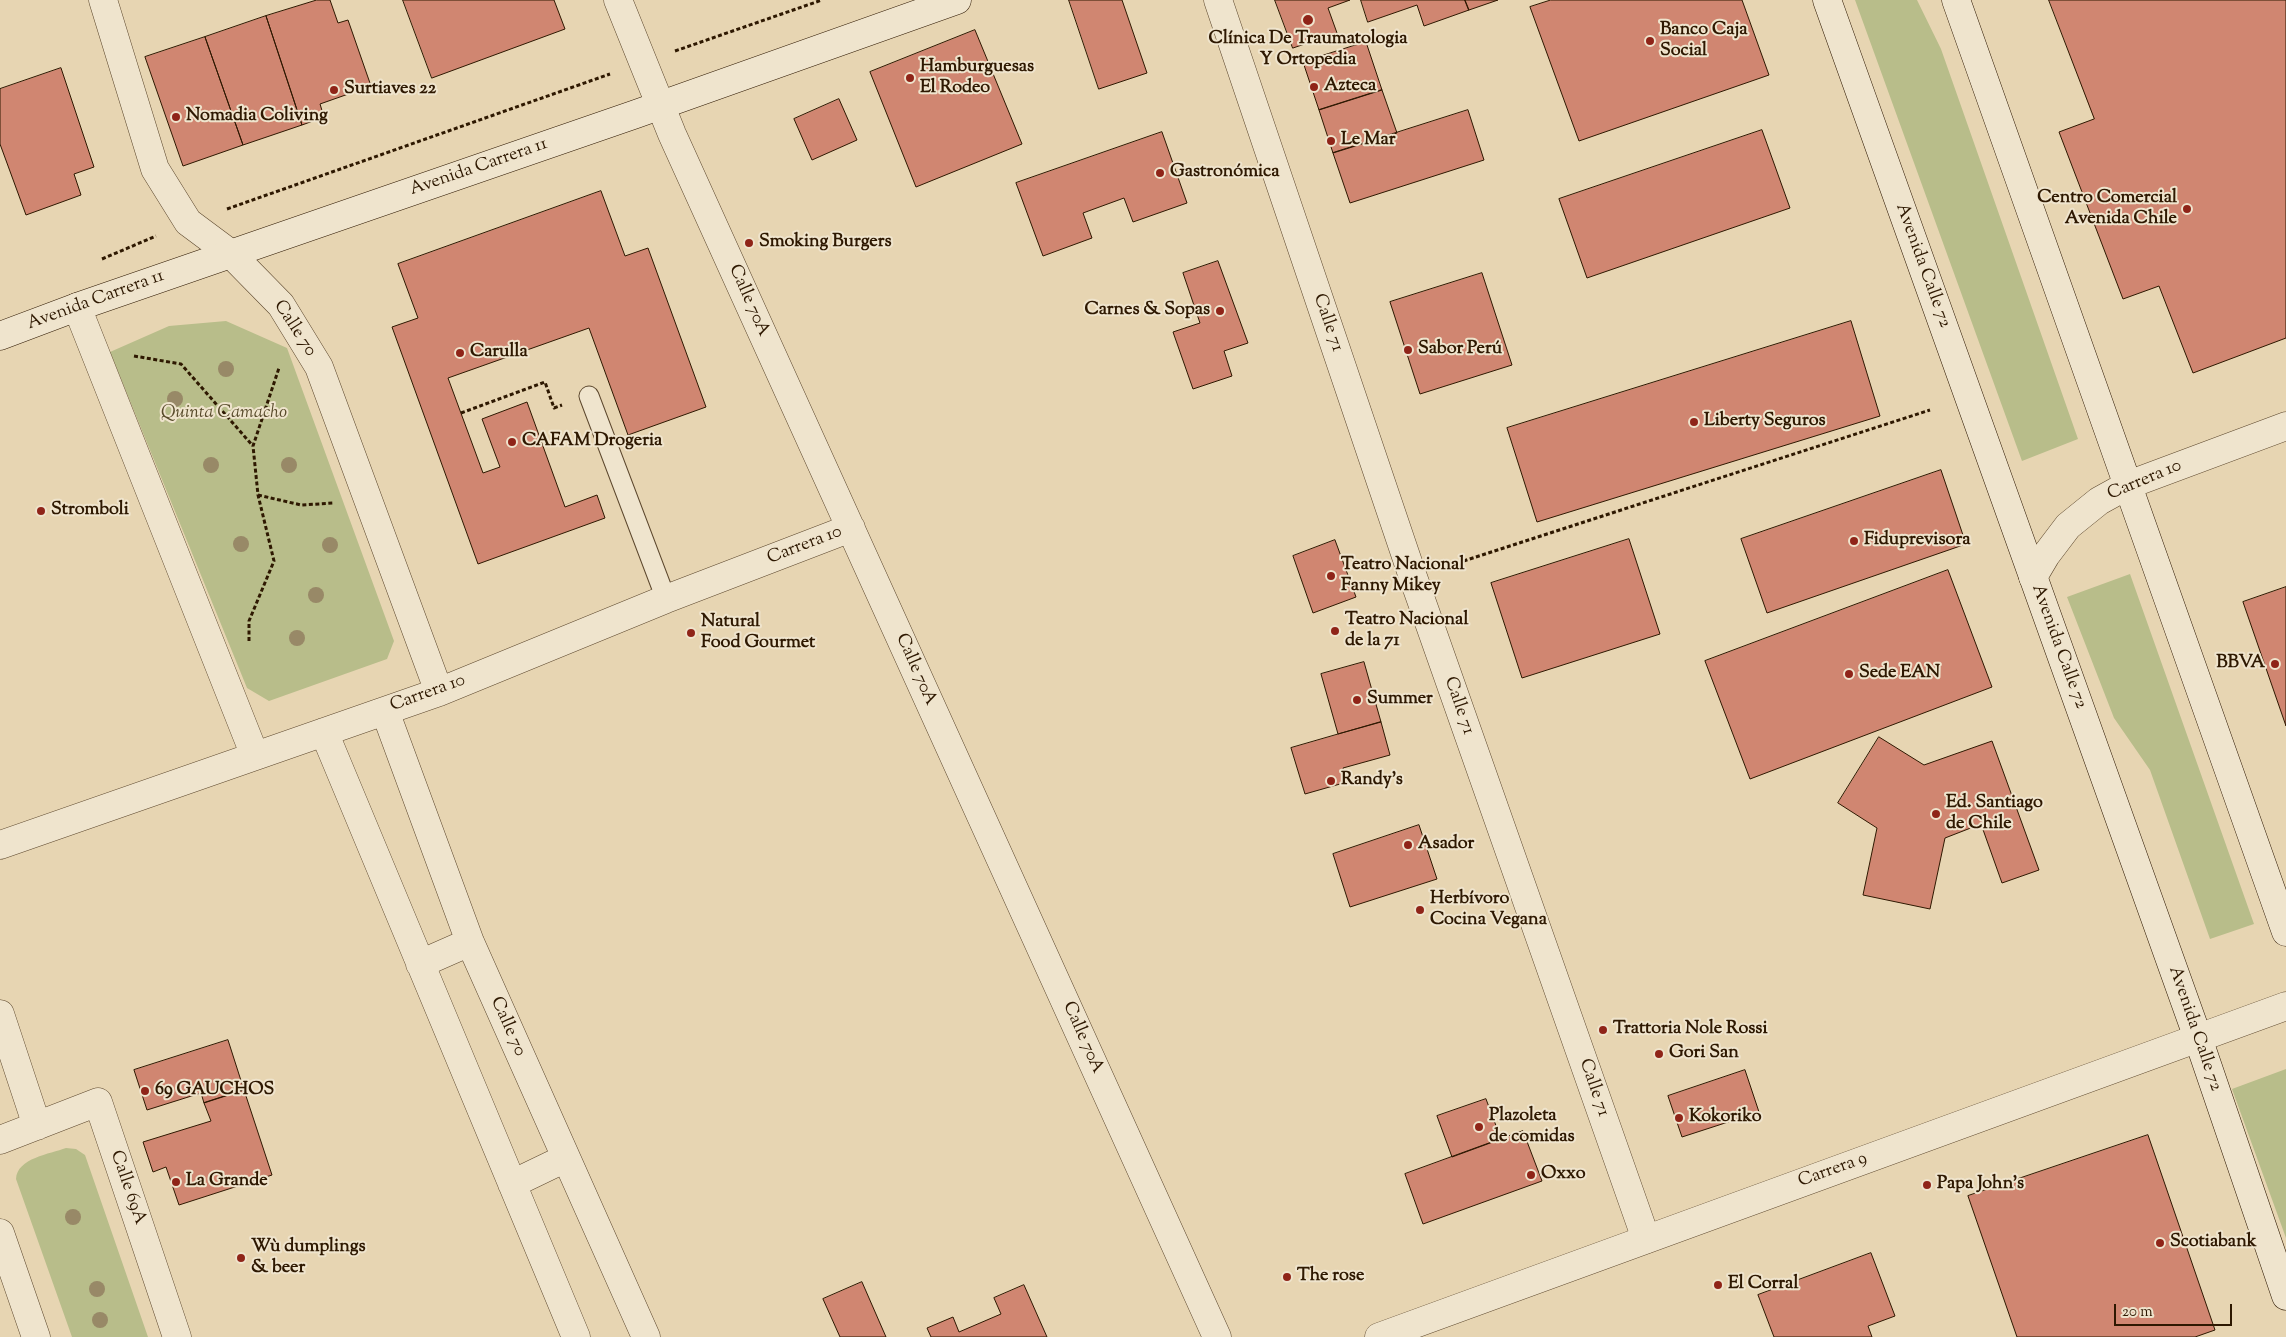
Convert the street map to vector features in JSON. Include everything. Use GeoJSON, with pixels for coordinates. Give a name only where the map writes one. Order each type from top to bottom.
{"type":"FeatureCollection","features":[{"type":"Feature","properties":{"kind":"street","name":"Calle 70"},"geometry":{"type":"LineString","coordinates":[[103,0],[155,169],[188,222],[230,254],[282,305],[319,367],[439,692]]}},
{"type":"Feature","properties":{"kind":"street","name":"Calle 70A"},"geometry":{"type":"LineString","coordinates":[[618,0],[660,106],[1217,1337]]}},
{"type":"Feature","properties":{"kind":"street","name":"Avenida Carrera 11"},"geometry":{"type":"LineString","coordinates":[[0,336],[77,307],[660,106],[958,0]]}},
{"type":"Feature","properties":{"kind":"street","name":"Calle 71"},"geometry":{"type":"LineString","coordinates":[[1218,0],[1413,578],[1646,1239]]}},
{"type":"Feature","properties":{"kind":"street","name":"Avenida Calle 72"},"geometry":{"type":"LineString","coordinates":[[1827,0],[2198,1038],[2286,1296]]}},
{"type":"Feature","properties":{"kind":"street"},"geometry":{"type":"LineString","coordinates":[[1956,0],[2286,932]]}},
{"type":"Feature","properties":{"kind":"street"},"geometry":{"type":"LineString","coordinates":[[77,307],[255,756]]}},
{"type":"Feature","properties":{"kind":"street","name":"Carrera 10"},"geometry":{"type":"LineString","coordinates":[[2033,578],[2046,555],[2068,526],[2099,501],[2128,485],[2286,426]]}},
{"type":"Feature","properties":{"kind":"street","name":"Carrera 10"},"geometry":{"type":"LineString","coordinates":[[0,845],[439,692],[666,599],[851,528]]}},
{"type":"Feature","properties":{"kind":"street","name":"Calle 70"},"geometry":{"type":"LineString","coordinates":[[385,711],[470,942],[646,1337]]}},
{"type":"Feature","properties":{"kind":"street"},"geometry":{"type":"LineString","coordinates":[[324,732],[576,1337]]}},
{"type":"Feature","properties":{"kind":"street"},"geometry":{"type":"LineString","coordinates":[[420,964],[470,942]]}},
{"type":"Feature","properties":{"kind":"street","name":"Carrera 9"},"geometry":{"type":"LineString","coordinates":[[1379,1337],[2286,1006]]}},
{"type":"Feature","properties":{"kind":"street"},"geometry":{"type":"LineString","coordinates":[[0,1014],[37,1126]]}},
{"type":"Feature","properties":{"kind":"street","name":"Calle 69A"},"geometry":{"type":"LineString","coordinates":[[0,1140],[98,1102],[177,1337]]}},
{"type":"Feature","properties":{"kind":"street"},"geometry":{"type":"LineString","coordinates":[[512,1184],[566,1158]]}},
{"type":"Feature","properties":{"kind":"street"},"geometry":{"type":"LineString","coordinates":[[0,1233],[36,1337]]}},
{"type":"Feature","properties":{"kind":"lane"},"geometry":{"type":"LineString","coordinates":[[589,396],[666,599]]}},
{"type":"Feature","properties":{"kind":"path"},"geometry":{"type":"LineString","coordinates":[[188,222],[822,0]]}},
{"type":"Feature","properties":{"kind":"path"},"geometry":{"type":"LineString","coordinates":[[128,355],[181,364],[253,446]]}},
{"type":"Feature","properties":{"kind":"path"},"geometry":{"type":"LineString","coordinates":[[248,650],[249,621],[274,562],[258,495],[253,446],[279,368],[274,361]]}},
{"type":"Feature","properties":{"kind":"path"},"geometry":{"type":"LineString","coordinates":[[461,413],[545,382],[554,408],[589,396]]}},
{"type":"Feature","properties":{"kind":"path"},"geometry":{"type":"LineString","coordinates":[[1413,578],[1930,410]]}},
{"type":"Feature","properties":{"kind":"path"},"geometry":{"type":"LineString","coordinates":[[258,495],[302,505],[343,502],[371,508]]}},
{"type":"Feature","properties":{"kind":"green space"},"geometry":{"type":"Polygon","coordinates":[[[1855,0],[1917,0],[1941,49],[2078,439],[2022,461],[1855,0]]]}},
{"type":"Feature","properties":{"kind":"green space","name":"Quinta Camacho"},"geometry":{"type":"Polygon","coordinates":[[[226,321],[287,348],[394,641],[387,659],[269,701],[247,688],[110,352],[169,326],[226,321]]]}},
{"type":"Feature","properties":{"kind":"green space"},"geometry":{"type":"Polygon","coordinates":[[[2130,574],[2254,924],[2210,939],[2150,770],[2114,718],[2067,597],[2130,574]]]}},
{"type":"Feature","properties":{"kind":"green space"},"geometry":{"type":"Polygon","coordinates":[[[2286,1069],[2286,1238],[2232,1089],[2286,1069]]]}},
{"type":"Feature","properties":{"kind":"green space"},"geometry":{"type":"Polygon","coordinates":[[[66,1148],[76,1149],[85,1155],[148,1337],[72,1337],[16,1179],[22,1166],[28,1162],[66,1148]]]}},
{"type":"Feature","properties":{"kind":"building"},"geometry":{"type":"Polygon","coordinates":[[[317,0],[330,0],[338,23],[348,20],[371,86],[320,104],[324,117],[302,125],[266,16],[317,0]]]}},
{"type":"Feature","properties":{"kind":"building"},"geometry":{"type":"Polygon","coordinates":[[[403,0],[554,0],[565,29],[432,78],[403,0]]]}},
{"type":"Feature","properties":{"kind":"building"},"geometry":{"type":"Polygon","coordinates":[[[1069,0],[1122,0],[1147,73],[1099,89],[1069,0]]]}},
{"type":"Feature","properties":{"kind":"building","name":"Clínica De Traumatologia Y Ortopedia"},"geometry":{"type":"Polygon","coordinates":[[[1275,0],[1350,0],[1328,8],[1337,33],[1293,48],[1275,0]]]}},
{"type":"Feature","properties":{"kind":"building","name":"Clínica De Traumatologia Y Ortopedia"},"geometry":{"type":"Polygon","coordinates":[[[1361,0],[1465,0],[1469,10],[1424,26],[1417,5],[1368,22],[1361,0]]]}},
{"type":"Feature","properties":{"kind":"building"},"geometry":{"type":"Polygon","coordinates":[[[1465,0],[1498,0],[1469,10],[1465,0]]]}},
{"type":"Feature","properties":{"kind":"building","name":"Banco Caja Social"},"geometry":{"type":"Polygon","coordinates":[[[1551,0],[1742,0],[1769,75],[1579,141],[1530,7],[1551,0]]]}},
{"type":"Feature","properties":{"kind":"building","name":"Centro Comercial Avenida Chile"},"geometry":{"type":"Polygon","coordinates":[[[2049,0],[2286,0],[2286,338],[2193,373],[2159,286],[2123,299],[2059,132],[2094,119],[2049,0]]]}},
{"type":"Feature","properties":{"kind":"building"},"geometry":{"type":"Polygon","coordinates":[[[266,16],[302,125],[243,145],[205,37],[266,16]]]}},
{"type":"Feature","properties":{"kind":"building"},"geometry":{"type":"Polygon","coordinates":[[[975,30],[1022,144],[916,187],[870,72],[975,30]]]}},
{"type":"Feature","properties":{"kind":"building"},"geometry":{"type":"Polygon","coordinates":[[[205,37],[243,145],[183,166],[145,57],[205,37]]]}},
{"type":"Feature","properties":{"kind":"building"},"geometry":{"type":"Polygon","coordinates":[[[1366,42],[1382,90],[1319,110],[1303,62],[1366,42]]]}},
{"type":"Feature","properties":{"kind":"building"},"geometry":{"type":"Polygon","coordinates":[[[61,68],[94,167],[74,174],[81,195],[26,215],[0,144],[0,89],[61,68]]]}},
{"type":"Feature","properties":{"kind":"building"},"geometry":{"type":"Polygon","coordinates":[[[1382,90],[1397,133],[1333,153],[1319,110],[1382,90]]]}},
{"type":"Feature","properties":{"kind":"building"},"geometry":{"type":"Polygon","coordinates":[[[839,99],[857,140],[812,160],[794,119],[839,99]]]}},
{"type":"Feature","properties":{"kind":"building"},"geometry":{"type":"Polygon","coordinates":[[[1468,110],[1484,160],[1350,203],[1333,153],[1468,110]]]}},
{"type":"Feature","properties":{"kind":"building"},"geometry":{"type":"Polygon","coordinates":[[[1762,130],[1790,208],[1587,278],[1559,199],[1762,130]]]}},
{"type":"Feature","properties":{"kind":"building"},"geometry":{"type":"Polygon","coordinates":[[[1162,132],[1187,203],[1133,222],[1124,198],[1083,213],[1092,238],[1043,256],[1016,183],[1162,132]]]}},
{"type":"Feature","properties":{"kind":"building","name":"Carulla"},"geometry":{"type":"Polygon","coordinates":[[[601,191],[625,256],[648,248],[706,407],[628,435],[589,328],[448,378],[483,473],[500,467],[482,419],[527,402],[565,507],[597,495],[605,518],[478,564],[392,327],[418,318],[398,264],[601,191]]]}},
{"type":"Feature","properties":{"kind":"building"},"geometry":{"type":"Polygon","coordinates":[[[1218,261],[1248,343],[1224,351],[1232,376],[1193,389],[1173,332],[1200,323],[1183,273],[1218,261]]]}},
{"type":"Feature","properties":{"kind":"building"},"geometry":{"type":"Polygon","coordinates":[[[1482,273],[1512,365],[1420,394],[1390,302],[1482,273]]]}},
{"type":"Feature","properties":{"kind":"building","name":"Liberty Seguros"},"geometry":{"type":"Polygon","coordinates":[[[1851,321],[1880,416],[1537,522],[1507,428],[1851,321]]]}},
{"type":"Feature","properties":{"kind":"building","name":"Fiduprevisora"},"geometry":{"type":"Polygon","coordinates":[[[1941,470],[1966,544],[1767,613],[1741,539],[1941,470]]]}},
{"type":"Feature","properties":{"kind":"building"},"geometry":{"type":"Polygon","coordinates":[[[1629,539],[1660,634],[1522,678],[1491,583],[1629,539]]]}},
{"type":"Feature","properties":{"kind":"building"},"geometry":{"type":"Polygon","coordinates":[[[1335,540],[1356,597],[1313,613],[1293,556],[1335,540]]]}},
{"type":"Feature","properties":{"kind":"building","name":"Sede EAN"},"geometry":{"type":"Polygon","coordinates":[[[1948,570],[1992,687],[1750,779],[1705,661],[1948,570]]]}},
{"type":"Feature","properties":{"kind":"building","name":"BBVA"},"geometry":{"type":"Polygon","coordinates":[[[2286,587],[2286,726],[2243,602],[2286,587]]]}},
{"type":"Feature","properties":{"kind":"building"},"geometry":{"type":"Polygon","coordinates":[[[1364,662],[1381,722],[1338,734],[1321,674],[1364,662]]]}},
{"type":"Feature","properties":{"kind":"building"},"geometry":{"type":"Polygon","coordinates":[[[1381,722],[1390,755],[1343,768],[1347,782],[1305,794],[1291,748],[1381,722]]]}},
{"type":"Feature","properties":{"kind":"building","name":"Ed. Santiago de Chile"},"geometry":{"type":"Polygon","coordinates":[[[1879,737],[1924,765],[1992,741],[2039,870],[2002,883],[1981,824],[1945,838],[1930,909],[1863,895],[1877,828],[1838,803],[1879,737]]]}},
{"type":"Feature","properties":{"kind":"building"},"geometry":{"type":"Polygon","coordinates":[[[1419,825],[1437,879],[1350,907],[1333,854],[1419,825]]]}},
{"type":"Feature","properties":{"kind":"building"},"geometry":{"type":"Polygon","coordinates":[[[228,1040],[244,1090],[204,1103],[201,1093],[147,1110],[134,1070],[228,1040]]]}},
{"type":"Feature","properties":{"kind":"building"},"geometry":{"type":"Polygon","coordinates":[[[1745,1070],[1759,1112],[1682,1137],[1668,1096],[1745,1070]]]}},
{"type":"Feature","properties":{"kind":"building"},"geometry":{"type":"Polygon","coordinates":[[[244,1090],[272,1175],[179,1205],[166,1167],[153,1172],[143,1142],[211,1121],[204,1103],[244,1090]]]}},
{"type":"Feature","properties":{"kind":"building"},"geometry":{"type":"Polygon","coordinates":[[[1486,1099],[1501,1139],[1452,1157],[1437,1116],[1486,1099]]]}},
{"type":"Feature","properties":{"kind":"building"},"geometry":{"type":"Polygon","coordinates":[[[1523,1131],[1542,1181],[1423,1224],[1405,1174],[1523,1131]]]}},
{"type":"Feature","properties":{"kind":"building"},"geometry":{"type":"Polygon","coordinates":[[[2148,1135],[2215,1330],[2195,1337],[2017,1337],[1968,1196],[2148,1135]]]}},
{"type":"Feature","properties":{"kind":"building"},"geometry":{"type":"Polygon","coordinates":[[[1871,1253],[1895,1316],[1868,1326],[1872,1337],[1774,1337],[1758,1295],[1871,1253]]]}},
{"type":"Feature","properties":{"kind":"building"},"geometry":{"type":"Polygon","coordinates":[[[862,1282],[886,1337],[840,1337],[823,1299],[862,1282]]]}},
{"type":"Feature","properties":{"kind":"building"},"geometry":{"type":"Polygon","coordinates":[[[1024,1285],[1047,1337],[931,1337],[927,1328],[953,1317],[959,1332],[1001,1314],[994,1298],[1024,1285]]]}},
{"type":"Feature","properties":{"kind":"place","name":"Clínica De Traumatologia Y Ortopedia"},"geometry":{"type":"Point","coordinates":[1308,20]}},
{"type":"Feature","properties":{"kind":"place","name":"Banco Caja Social"},"geometry":{"type":"Point","coordinates":[1650,41]}},
{"type":"Feature","properties":{"kind":"place","name":"Hamburguesas El Rodeo"},"geometry":{"type":"Point","coordinates":[910,78]}},
{"type":"Feature","properties":{"kind":"place","name":"Azteca"},"geometry":{"type":"Point","coordinates":[1314,87]}},
{"type":"Feature","properties":{"kind":"place","name":"Surtiaves 22"},"geometry":{"type":"Point","coordinates":[334,90]}},
{"type":"Feature","properties":{"kind":"place","name":"Nomadia Coliving"},"geometry":{"type":"Point","coordinates":[176,117]}},
{"type":"Feature","properties":{"kind":"place","name":"Le Mar"},"geometry":{"type":"Point","coordinates":[1331,141]}},
{"type":"Feature","properties":{"kind":"place","name":"Gastronómica"},"geometry":{"type":"Point","coordinates":[1160,173]}},
{"type":"Feature","properties":{"kind":"place","name":"Centro Comercial Avenida Chile"},"geometry":{"type":"Point","coordinates":[2187,209]}},
{"type":"Feature","properties":{"kind":"place","name":"Smoking Burgers"},"geometry":{"type":"Point","coordinates":[749,243]}},
{"type":"Feature","properties":{"kind":"place","name":"Carnes & Sopas"},"geometry":{"type":"Point","coordinates":[1220,311]}},
{"type":"Feature","properties":{"kind":"place","name":"Sabor Perú"},"geometry":{"type":"Point","coordinates":[1408,350]}},
{"type":"Feature","properties":{"kind":"place","name":"Carulla"},"geometry":{"type":"Point","coordinates":[460,353]}},
{"type":"Feature","properties":{"kind":"place","name":"Liberty Seguros"},"geometry":{"type":"Point","coordinates":[1694,422]}},
{"type":"Feature","properties":{"kind":"place","name":"CAFAM Drogeria"},"geometry":{"type":"Point","coordinates":[512,442]}},
{"type":"Feature","properties":{"kind":"place","name":"Stromboli"},"geometry":{"type":"Point","coordinates":[41,511]}},
{"type":"Feature","properties":{"kind":"place","name":"Fiduprevisora"},"geometry":{"type":"Point","coordinates":[1854,541]}},
{"type":"Feature","properties":{"kind":"place","name":"Teatro Nacional Fanny Mikey"},"geometry":{"type":"Point","coordinates":[1331,576]}},
{"type":"Feature","properties":{"kind":"place","name":"Teatro Nacional de la 71"},"geometry":{"type":"Point","coordinates":[1335,631]}},
{"type":"Feature","properties":{"kind":"place","name":"Natural Food Gourmet"},"geometry":{"type":"Point","coordinates":[691,633]}},
{"type":"Feature","properties":{"kind":"place","name":"BBVA"},"geometry":{"type":"Point","coordinates":[2275,664]}},
{"type":"Feature","properties":{"kind":"place","name":"Sede EAN"},"geometry":{"type":"Point","coordinates":[1849,674]}},
{"type":"Feature","properties":{"kind":"place","name":"Summer"},"geometry":{"type":"Point","coordinates":[1357,700]}},
{"type":"Feature","properties":{"kind":"place","name":"Randy's"},"geometry":{"type":"Point","coordinates":[1331,781]}},
{"type":"Feature","properties":{"kind":"place","name":"Ed. Santiago de Chile"},"geometry":{"type":"Point","coordinates":[1936,814]}},
{"type":"Feature","properties":{"kind":"place","name":"Asador"},"geometry":{"type":"Point","coordinates":[1408,845]}},
{"type":"Feature","properties":{"kind":"place","name":"Herbívoro Cocina Vegana"},"geometry":{"type":"Point","coordinates":[1420,910]}},
{"type":"Feature","properties":{"kind":"place","name":"Trattoria Nole Rossi"},"geometry":{"type":"Point","coordinates":[1603,1030]}},
{"type":"Feature","properties":{"kind":"place","name":"Gori San"},"geometry":{"type":"Point","coordinates":[1659,1054]}},
{"type":"Feature","properties":{"kind":"place","name":"69 GAUCHOS"},"geometry":{"type":"Point","coordinates":[145,1091]}},
{"type":"Feature","properties":{"kind":"place","name":"Kokoriko"},"geometry":{"type":"Point","coordinates":[1679,1118]}},
{"type":"Feature","properties":{"kind":"place","name":"Plazoleta de comidas"},"geometry":{"type":"Point","coordinates":[1479,1127]}},
{"type":"Feature","properties":{"kind":"place","name":"Oxxo"},"geometry":{"type":"Point","coordinates":[1531,1175]}},
{"type":"Feature","properties":{"kind":"place","name":"La Grande"},"geometry":{"type":"Point","coordinates":[176,1182]}},
{"type":"Feature","properties":{"kind":"place","name":"Papa John's"},"geometry":{"type":"Point","coordinates":[1927,1185]}},
{"type":"Feature","properties":{"kind":"place","name":"Scotiabank"},"geometry":{"type":"Point","coordinates":[2160,1243]}},
{"type":"Feature","properties":{"kind":"place","name":"Wù dumplings & beer"},"geometry":{"type":"Point","coordinates":[241,1258]}},
{"type":"Feature","properties":{"kind":"place","name":"The rose"},"geometry":{"type":"Point","coordinates":[1287,1277]}},
{"type":"Feature","properties":{"kind":"place","name":"El Corral"},"geometry":{"type":"Point","coordinates":[1718,1285]}}]}
